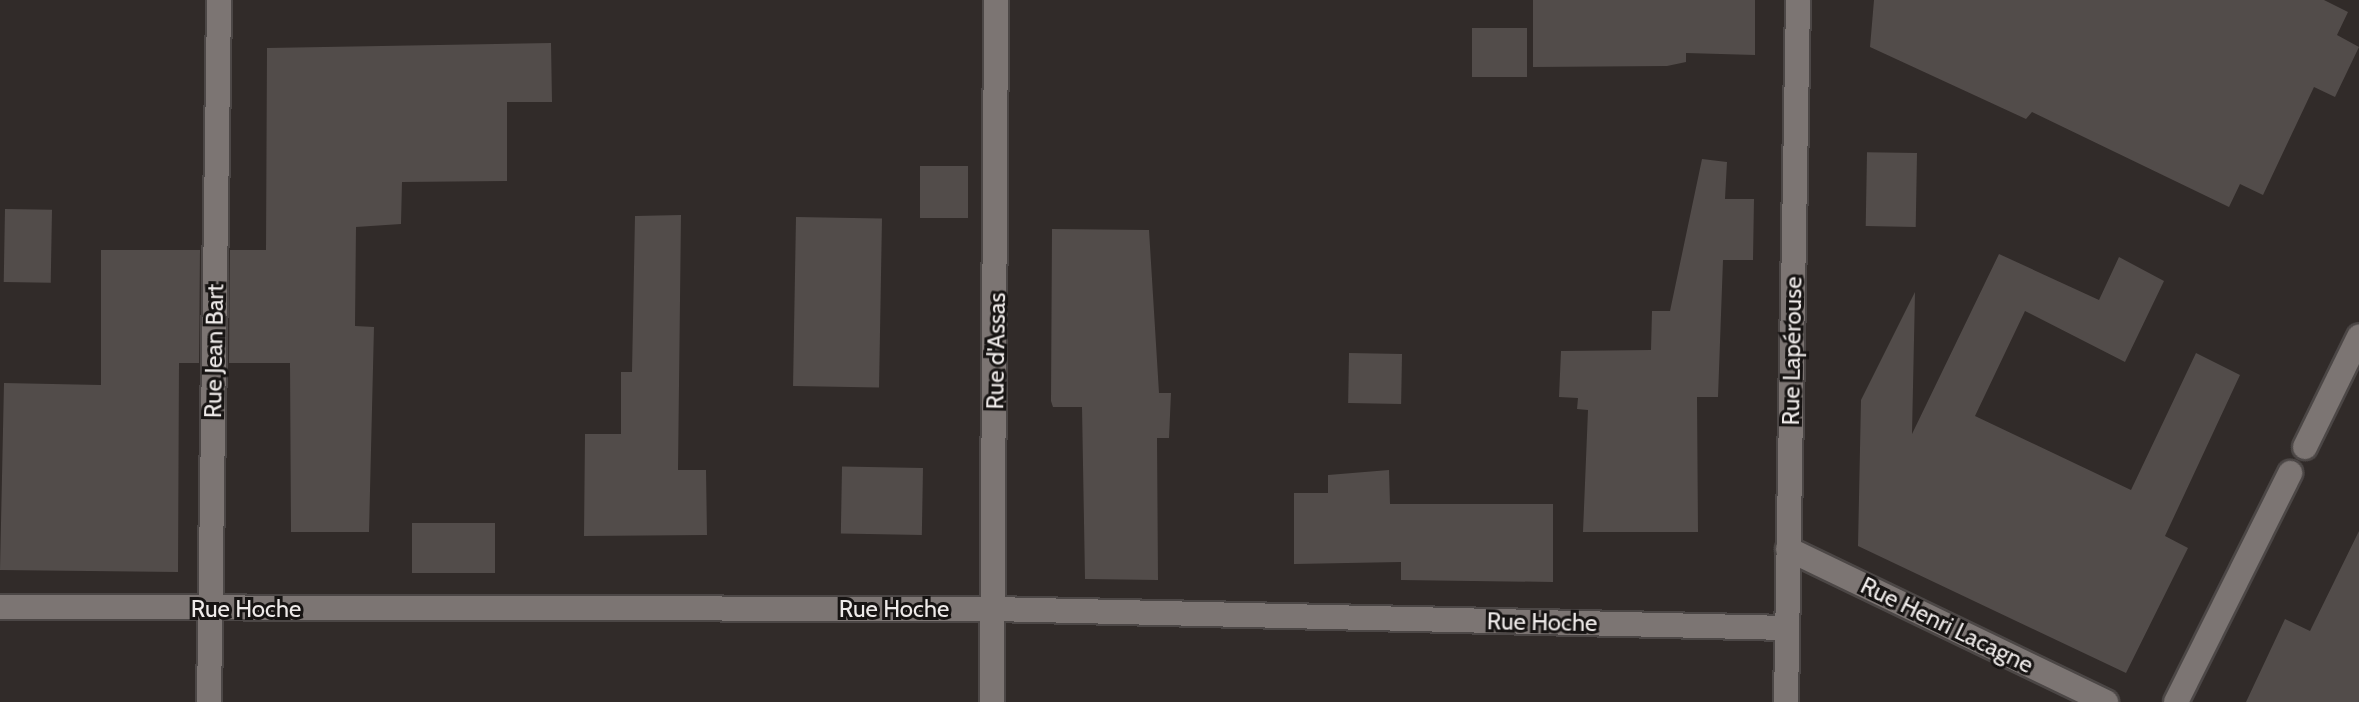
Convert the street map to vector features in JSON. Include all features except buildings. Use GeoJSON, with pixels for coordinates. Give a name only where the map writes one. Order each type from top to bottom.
{"type":"FeatureCollection","features":[{"type":"Feature","properties":{"kind":"street","name":"Rue Jean Bart"},"geometry":{"type":"LineString","coordinates":[[209,702],[219,0]]}},
{"type":"Feature","properties":{"kind":"street","name":"Rue d'Assas"},"geometry":{"type":"LineString","coordinates":[[992,702],[996,0]]}},
{"type":"Feature","properties":{"kind":"street","name":"Rue Lapérouse"},"geometry":{"type":"LineString","coordinates":[[1786,702],[1798,0]]}},
{"type":"Feature","properties":{"kind":"street"},"geometry":{"type":"LineString","coordinates":[[2305,447],[2359,337]]}},
{"type":"Feature","properties":{"kind":"street"},"geometry":{"type":"LineString","coordinates":[[2176,702],[2290,473]]}},
{"type":"Feature","properties":{"kind":"street","name":"Rue Henri Lacagne"},"geometry":{"type":"LineString","coordinates":[[1788,549],[2106,702]]}},
{"type":"Feature","properties":{"kind":"street","name":"Rue Hoche"},"geometry":{"type":"LineString","coordinates":[[0,607],[210,610],[993,609],[1787,628]]}}]}
